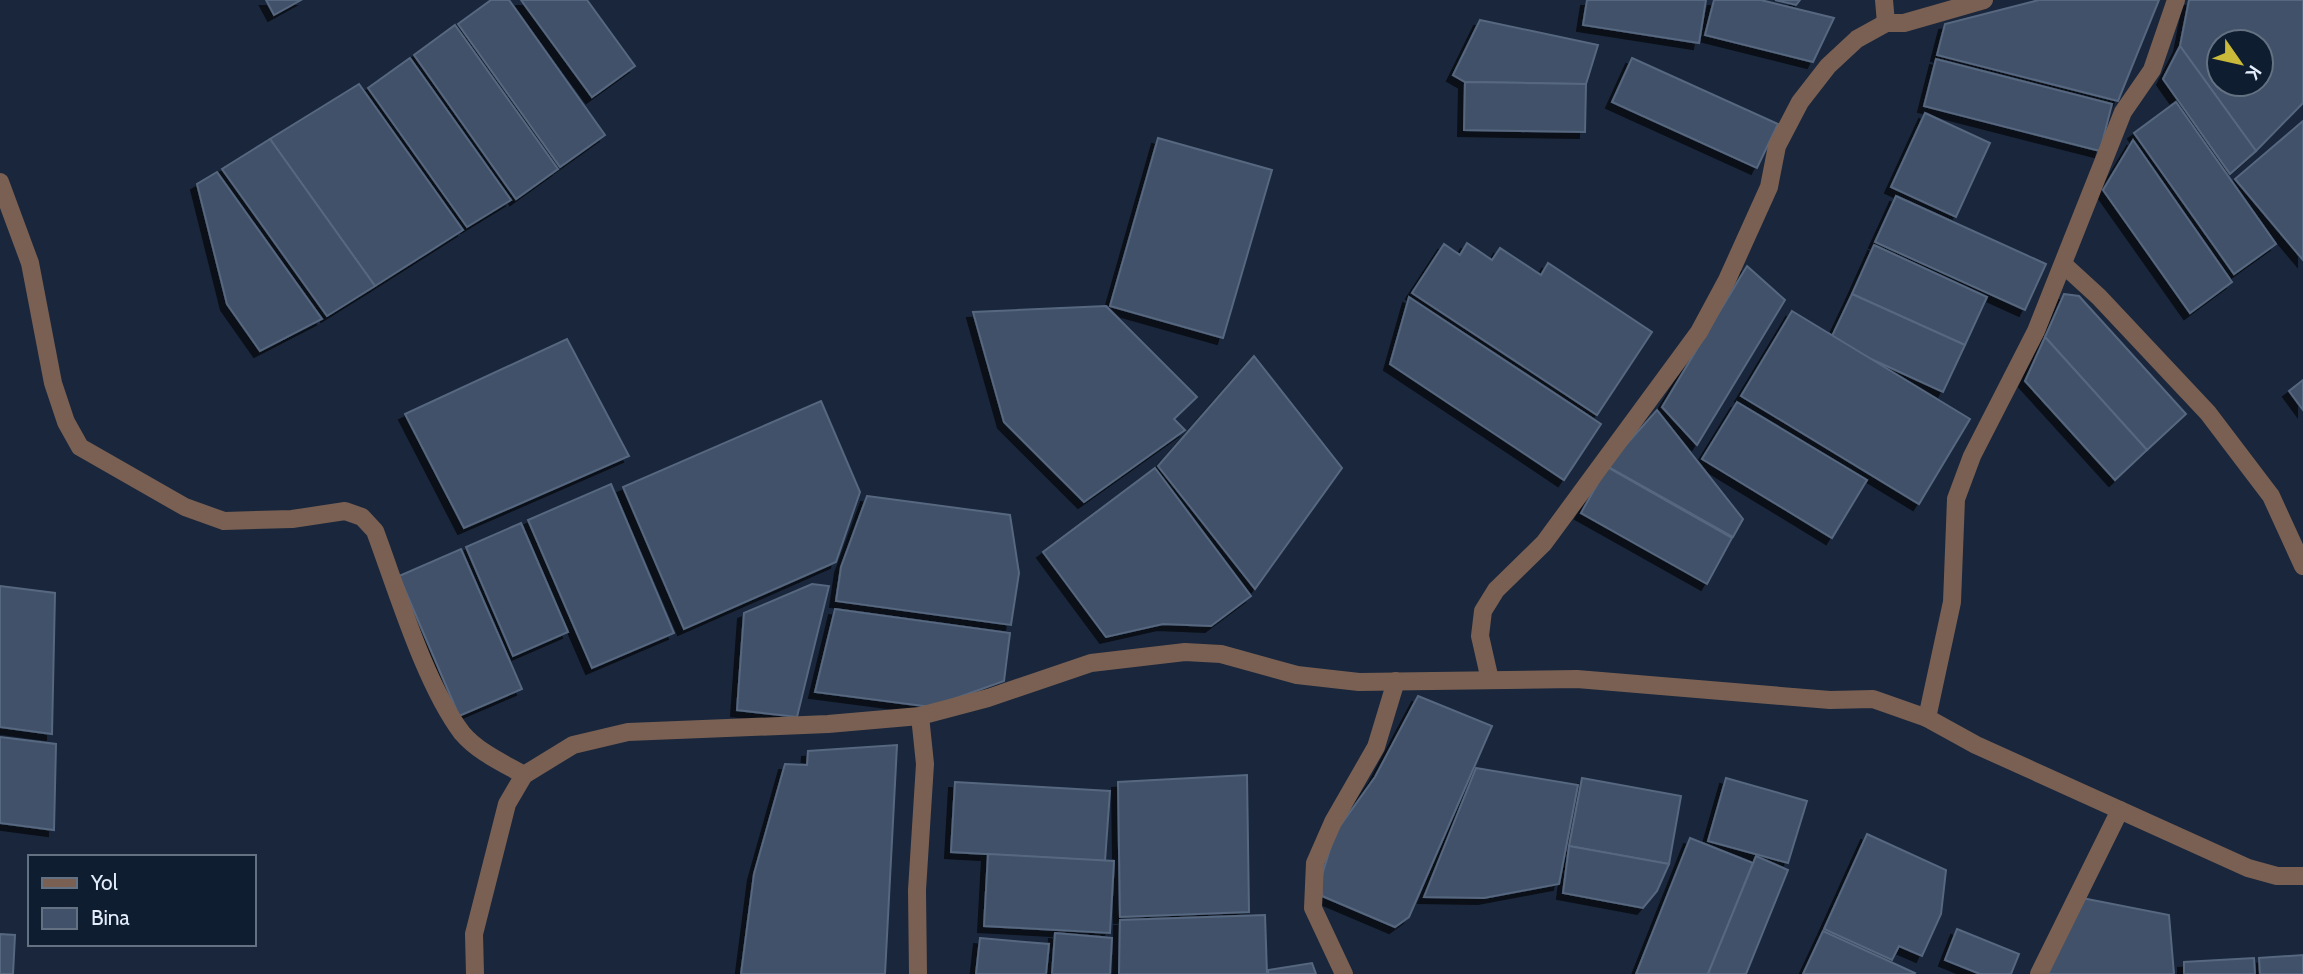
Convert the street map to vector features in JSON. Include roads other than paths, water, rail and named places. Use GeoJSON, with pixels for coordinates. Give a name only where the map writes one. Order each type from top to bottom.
{"type":"FeatureCollection","features":[{"type":"Feature","properties":{"kind":"street"},"geometry":{"type":"LineString","coordinates":[[1884,0],[1886,23]]}},
{"type":"Feature","properties":{"kind":"street"},"geometry":{"type":"LineString","coordinates":[[1490,680],[1480,636],[1483,611],[1496,590],[1544,543],[1699,332],[1769,187],[1777,146],[1800,102],[1828,66],[1857,38],[1886,23],[1904,23],[1984,0]]}},
{"type":"Feature","properties":{"kind":"street"},"geometry":{"type":"LineString","coordinates":[[1927,718],[1952,602],[1956,499],[1972,456],[2036,331],[2123,112],[2152,70],[2176,0]]}},
{"type":"Feature","properties":{"kind":"street"},"geometry":{"type":"LineString","coordinates":[[0,182],[30,262],[54,383],[66,422],[80,447],[185,506],[224,521],[292,519],[345,512],[362,517],[375,531],[438,693],[463,734],[488,755],[524,775]]}},
{"type":"Feature","properties":{"kind":"street"},"geometry":{"type":"LineString","coordinates":[[2064,265],[2099,297],[2208,412],[2271,496],[2303,566]]}},
{"type":"Feature","properties":{"kind":"street"},"geometry":{"type":"LineString","coordinates":[[475,974],[474,934],[507,804],[524,775],[573,745],[628,732],[828,724],[920,716],[988,698],[1091,663],[1185,652],[1221,654],[1297,675],[1359,682],[1577,679],[1830,700],[1873,699],[1927,718],[1976,746],[2248,868],[2277,876],[2303,876]]}},
{"type":"Feature","properties":{"kind":"street"},"geometry":{"type":"LineString","coordinates":[[1344,974],[1313,908],[1315,863],[1333,822],[1376,747],[1396,681]]}},
{"type":"Feature","properties":{"kind":"street"},"geometry":{"type":"LineString","coordinates":[[918,974],[917,890],[925,764],[920,716]]}},
{"type":"Feature","properties":{"kind":"street"},"geometry":{"type":"LineString","coordinates":[[2039,974],[2120,810]]}}]}
